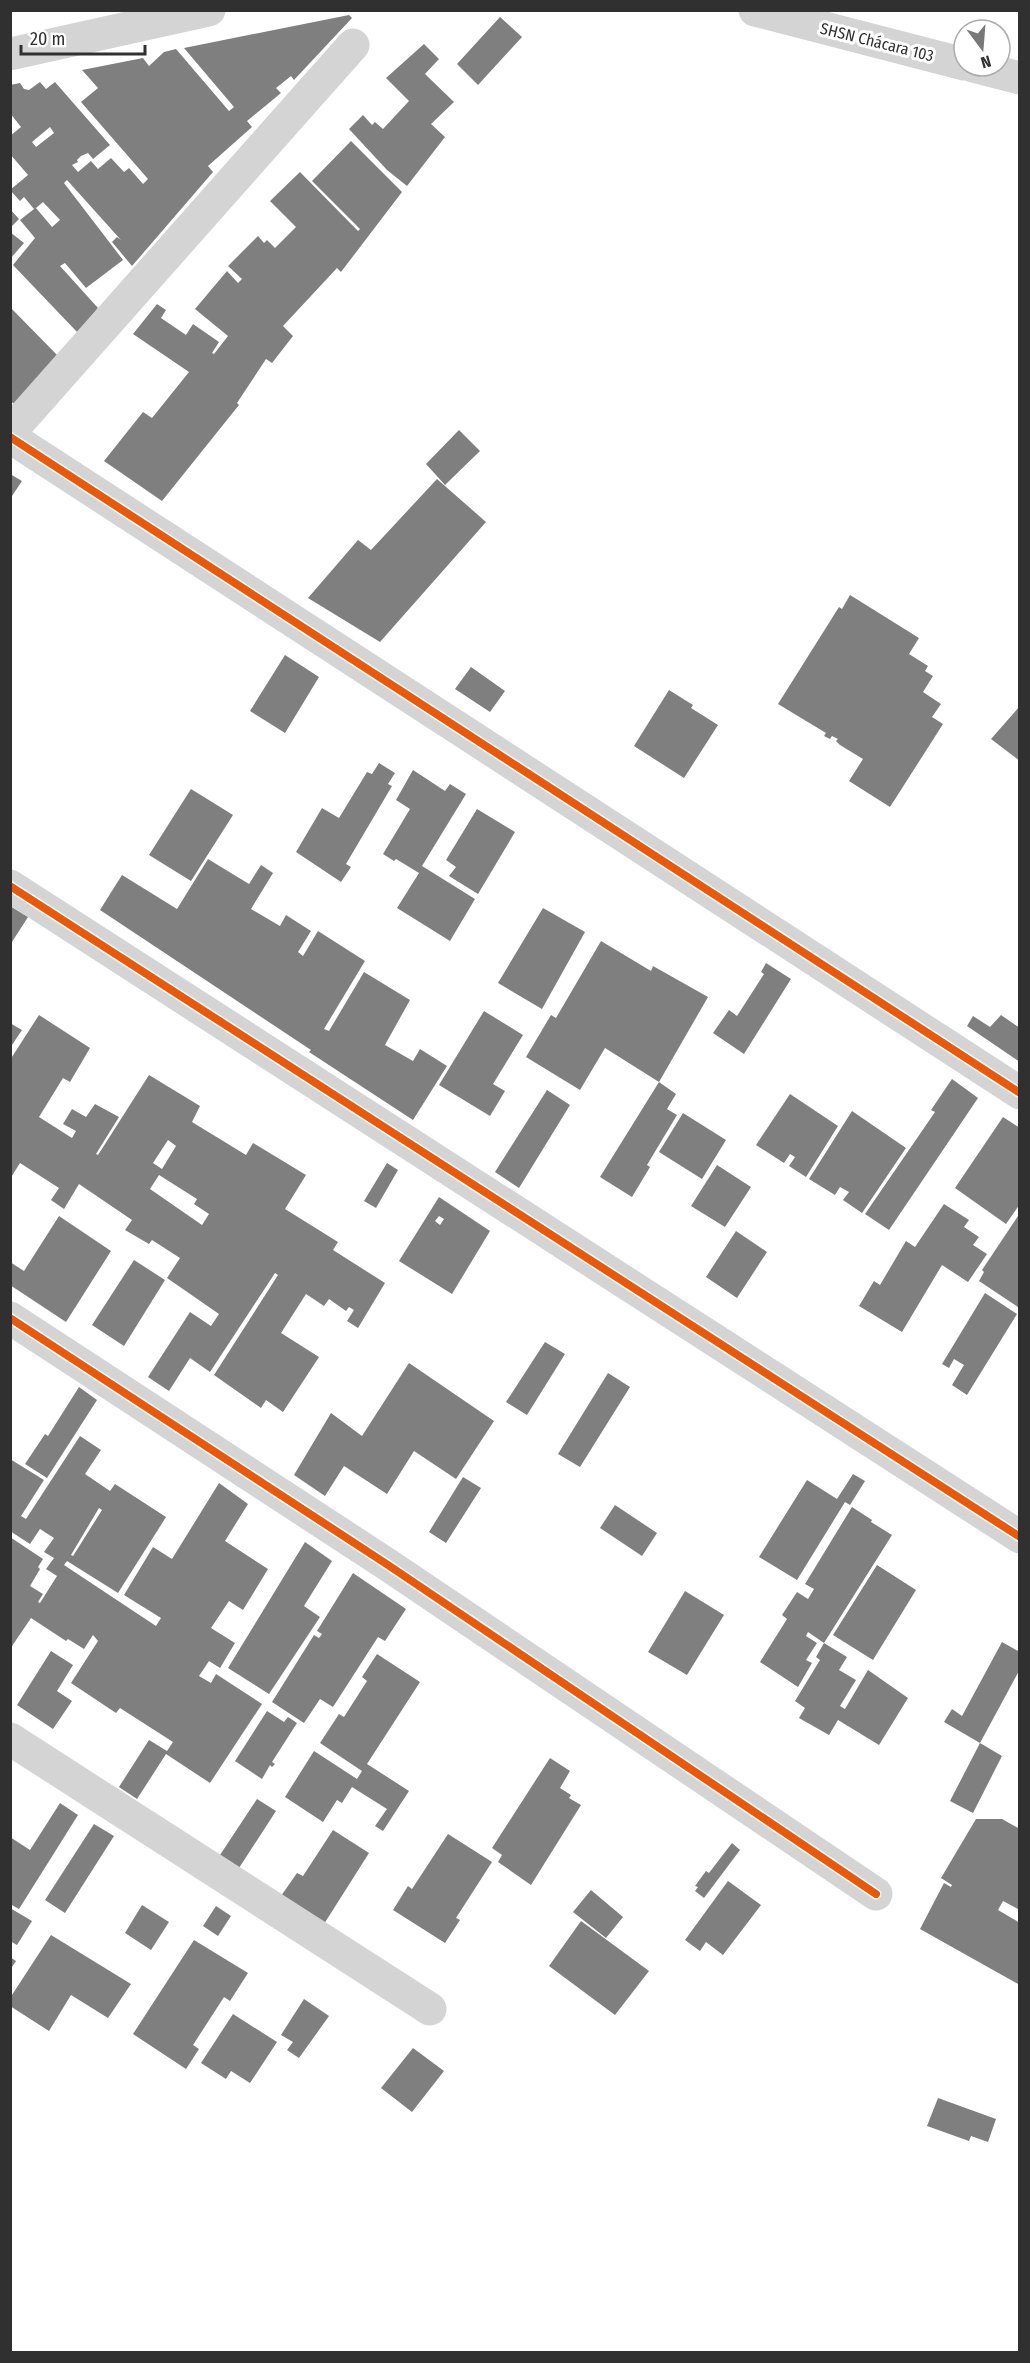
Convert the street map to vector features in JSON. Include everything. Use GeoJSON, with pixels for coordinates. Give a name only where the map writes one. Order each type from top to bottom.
{"type":"FeatureCollection","features":[{"type":"Feature","properties":{"kind":"street"},"geometry":{"type":"LineString","coordinates":[[10,54],[209,10]]}},
{"type":"Feature","properties":{"kind":"street","name":"SHSN Chácara 103"},"geometry":{"type":"LineString","coordinates":[[755,10],[952,61]]}},
{"type":"Feature","properties":{"kind":"street"},"geometry":{"type":"LineString","coordinates":[[10,432],[353,45]]}},
{"type":"Feature","properties":{"kind":"street"},"geometry":{"type":"LineString","coordinates":[[10,437],[1020,1093]]}},
{"type":"Feature","properties":{"kind":"street"},"geometry":{"type":"LineString","coordinates":[[10,886],[1020,1537]]}},
{"type":"Feature","properties":{"kind":"street"},"geometry":{"type":"LineString","coordinates":[[10,1318],[388,1565],[876,1894]]}},
{"type":"Feature","properties":{"kind":"street"},"geometry":{"type":"LineString","coordinates":[[10,1739],[430,2009]]}},
{"type":"Feature","properties":{"kind":"building"},"geometry":{"type":"Polygon","coordinates":[[[349,15],[352,18],[294,80],[291,76],[276,88],[281,93],[247,121],[252,127],[208,166],[213,172],[132,266],[112,242],[117,237],[121,240],[67,180],[64,183],[123,260],[86,288],[65,263],[60,266],[98,308],[78,333],[13,265],[35,238],[20,220],[34,209],[24,197],[20,201],[10,190],[28,175],[10,154],[10,136],[21,127],[10,113],[10,85],[20,83],[24,89],[29,90],[40,82],[46,89],[55,82],[110,145],[93,159],[88,153],[81,156],[78,162],[72,165],[78,172],[91,161],[98,169],[111,158],[124,172],[129,168],[143,184],[148,179],[81,102],[98,88],[82,70],[143,58],[149,66],[164,52],[176,49],[229,111],[234,107],[184,48],[349,15]],[[50,127],[32,142],[36,147],[54,133],[50,127]],[[43,202],[36,208],[52,227],[60,220],[43,202]]]}},
{"type":"Feature","properties":{"kind":"building"},"geometry":{"type":"Polygon","coordinates":[[[500,17],[522,37],[478,85],[457,64],[500,17]]]}},
{"type":"Feature","properties":{"kind":"building"},"geometry":{"type":"Polygon","coordinates":[[[424,44],[439,59],[425,74],[454,102],[431,124],[445,137],[407,186],[387,170],[349,129],[363,115],[372,125],[375,122],[383,129],[409,101],[386,78],[424,44]]]}},
{"type":"Feature","properties":{"kind":"building"},"geometry":{"type":"Polygon","coordinates":[[[351,141],[402,192],[341,272],[337,268],[283,326],[293,336],[272,363],[266,359],[237,403],[239,405],[162,501],[104,461],[143,412],[152,418],[189,372],[133,334],[157,304],[166,310],[161,318],[186,335],[193,324],[219,342],[212,353],[214,354],[228,336],[195,309],[227,271],[238,283],[242,279],[228,266],[258,236],[264,243],[267,240],[275,248],[296,227],[270,201],[300,172],[358,231],[360,229],[312,181],[351,141]]]}},
{"type":"Feature","properties":{"kind":"building"},"geometry":{"type":"Polygon","coordinates":[[[10,209],[19,219],[10,228],[10,209]]]}},
{"type":"Feature","properties":{"kind":"building"},"geometry":{"type":"Polygon","coordinates":[[[10,232],[24,243],[10,259],[10,232]]]}},
{"type":"Feature","properties":{"kind":"building"},"geometry":{"type":"Polygon","coordinates":[[[10,307],[60,358],[19,407],[10,401],[10,307]]]}},
{"type":"Feature","properties":{"kind":"building"},"geometry":{"type":"Polygon","coordinates":[[[459,430],[480,451],[445,485],[426,464],[459,430]]]}},
{"type":"Feature","properties":{"kind":"building"},"geometry":{"type":"Polygon","coordinates":[[[10,474],[22,481],[10,499],[10,474]]]}},
{"type":"Feature","properties":{"kind":"building"},"geometry":{"type":"Polygon","coordinates":[[[437,479],[486,522],[380,642],[308,598],[358,540],[371,550],[437,479]]]}},
{"type":"Feature","properties":{"kind":"building"},"geometry":{"type":"Polygon","coordinates":[[[850,595],[919,638],[909,654],[928,666],[925,671],[933,676],[923,692],[941,704],[932,717],[943,724],[890,807],[849,781],[863,759],[840,745],[836,741],[838,739],[824,736],[826,733],[778,704],[839,607],[842,609],[850,595]]]}},
{"type":"Feature","properties":{"kind":"building"},"geometry":{"type":"Polygon","coordinates":[[[285,655],[319,677],[285,733],[250,711],[285,655]]]}},
{"type":"Feature","properties":{"kind":"building"},"geometry":{"type":"Polygon","coordinates":[[[471,667],[505,691],[490,712],[455,689],[471,667]]]}},
{"type":"Feature","properties":{"kind":"building"},"geometry":{"type":"Polygon","coordinates":[[[669,690],[693,705],[691,708],[718,725],[684,778],[634,746],[669,690]]]}},
{"type":"Feature","properties":{"kind":"building"},"geometry":{"type":"Polygon","coordinates":[[[1020,706],[1020,761],[991,739],[1020,706]]]}},
{"type":"Feature","properties":{"kind":"building"},"geometry":{"type":"Polygon","coordinates":[[[379,763],[395,773],[388,784],[392,786],[346,864],[351,867],[341,882],[296,852],[322,808],[339,818],[367,772],[372,774],[379,763]]]}},
{"type":"Feature","properties":{"kind":"building"},"geometry":{"type":"Polygon","coordinates":[[[413,770],[445,791],[450,784],[466,794],[422,866],[475,899],[450,941],[397,908],[419,873],[383,854],[410,809],[396,800],[413,770]]]}},
{"type":"Feature","properties":{"kind":"building"},"geometry":{"type":"Polygon","coordinates":[[[191,789],[233,815],[191,881],[149,855],[191,789]]]}},
{"type":"Feature","properties":{"kind":"building"},"geometry":{"type":"Polygon","coordinates":[[[477,809],[515,832],[478,894],[449,876],[456,867],[446,860],[477,809]]]}},
{"type":"Feature","properties":{"kind":"building"},"geometry":{"type":"Polygon","coordinates":[[[208,859],[249,884],[261,865],[273,873],[251,909],[280,926],[286,915],[311,931],[298,952],[303,956],[318,931],[365,961],[324,1029],[329,1031],[364,972],[410,1000],[385,1045],[413,1061],[420,1049],[447,1066],[413,1120],[100,910],[122,875],[177,909],[208,859]]]}},
{"type":"Feature","properties":{"kind":"building"},"geometry":{"type":"Polygon","coordinates":[[[10,906],[28,917],[10,945],[10,906]]]}},
{"type":"Feature","properties":{"kind":"building"},"geometry":{"type":"Polygon","coordinates":[[[543,908],[585,932],[542,1009],[498,983],[543,908]]]}},
{"type":"Feature","properties":{"kind":"building"},"geometry":{"type":"Polygon","coordinates":[[[601,941],[651,971],[653,966],[708,997],[659,1082],[605,1048],[580,1090],[526,1057],[551,1015],[556,1018],[601,941]]]}},
{"type":"Feature","properties":{"kind":"building"},"geometry":{"type":"Polygon","coordinates":[[[766,963],[791,979],[744,1054],[713,1033],[729,1010],[737,1016],[764,974],[761,972],[766,963]]]}},
{"type":"Feature","properties":{"kind":"building"},"geometry":{"type":"Polygon","coordinates":[[[484,1011],[523,1035],[493,1084],[505,1091],[490,1116],[439,1085],[484,1011]]]}},
{"type":"Feature","properties":{"kind":"building"},"geometry":{"type":"Polygon","coordinates":[[[39,1015],[90,1048],[70,1082],[63,1078],[39,1117],[72,1138],[76,1131],[63,1124],[72,1109],[86,1117],[95,1104],[119,1117],[96,1154],[98,1155],[149,1075],[200,1106],[192,1122],[246,1155],[253,1143],[306,1175],[285,1209],[338,1242],[333,1250],[385,1283],[358,1328],[347,1321],[354,1310],[349,1307],[346,1311],[329,1299],[324,1306],[306,1294],[281,1333],[319,1357],[283,1412],[266,1400],[261,1408],[214,1375],[278,1275],[275,1273],[210,1372],[190,1358],[169,1391],[148,1377],[190,1312],[211,1326],[219,1314],[167,1278],[180,1258],[152,1240],[149,1244],[125,1230],[132,1220],[79,1184],[64,1209],[51,1200],[59,1188],[20,1163],[10,1179],[10,1060],[39,1015]],[[168,1140],[153,1163],[162,1169],[176,1146],[168,1140]],[[159,1175],[150,1189],[202,1225],[209,1214],[194,1204],[197,1199],[159,1175]]]}},
{"type":"Feature","properties":{"kind":"building"},"geometry":{"type":"Polygon","coordinates":[[[1001,1015],[1020,1028],[1020,1062],[967,1026],[973,1016],[990,1027],[1001,1015]]]}},
{"type":"Feature","properties":{"kind":"building"},"geometry":{"type":"Polygon","coordinates":[[[10,1023],[22,1030],[10,1048],[10,1023]]]}},
{"type":"Feature","properties":{"kind":"building"},"geometry":{"type":"Polygon","coordinates":[[[952,1079],[978,1098],[889,1230],[865,1214],[935,1112],[931,1110],[952,1079]]]}},
{"type":"Feature","properties":{"kind":"building"},"geometry":{"type":"Polygon","coordinates":[[[659,1082],[676,1094],[667,1109],[677,1115],[647,1165],[650,1167],[632,1197],[600,1177],[659,1082]]]}},
{"type":"Feature","properties":{"kind":"building"},"geometry":{"type":"Polygon","coordinates":[[[547,1090],[570,1105],[519,1188],[495,1172],[547,1090]]]}},
{"type":"Feature","properties":{"kind":"building"},"geometry":{"type":"Polygon","coordinates":[[[790,1094],[838,1126],[806,1177],[789,1166],[795,1157],[790,1154],[784,1163],[756,1145],[790,1094]]]}},
{"type":"Feature","properties":{"kind":"building"},"geometry":{"type":"Polygon","coordinates":[[[852,1111],[906,1148],[862,1213],[843,1200],[849,1192],[840,1187],[835,1195],[809,1179],[852,1111]]]}},
{"type":"Feature","properties":{"kind":"building"},"geometry":{"type":"Polygon","coordinates":[[[683,1113],[726,1140],[702,1179],[659,1152],[683,1113]]]}},
{"type":"Feature","properties":{"kind":"building"},"geometry":{"type":"Polygon","coordinates":[[[1003,1117],[1020,1128],[1020,1204],[1006,1224],[955,1188],[1003,1117]]]}},
{"type":"Feature","properties":{"kind":"building"},"geometry":{"type":"Polygon","coordinates":[[[387,1163],[398,1170],[376,1208],[364,1201],[387,1163]]]}},
{"type":"Feature","properties":{"kind":"building"},"geometry":{"type":"Polygon","coordinates":[[[717,1165],[751,1187],[725,1227],[691,1206],[717,1165]]]}},
{"type":"Feature","properties":{"kind":"building"},"geometry":{"type":"Polygon","coordinates":[[[439,1197],[490,1231],[452,1294],[399,1261],[439,1197]],[[439,1216],[435,1221],[440,1225],[444,1219],[439,1216]]]}},
{"type":"Feature","properties":{"kind":"building"},"geometry":{"type":"Polygon","coordinates":[[[944,1204],[969,1220],[964,1227],[979,1237],[973,1245],[987,1254],[968,1282],[942,1265],[902,1332],[859,1306],[874,1281],[880,1285],[906,1241],[915,1247],[944,1204]]]}},
{"type":"Feature","properties":{"kind":"building"},"geometry":{"type":"Polygon","coordinates":[[[1020,1213],[1020,1305],[1018,1307],[979,1281],[984,1272],[982,1270],[1020,1213]]]}},
{"type":"Feature","properties":{"kind":"building"},"geometry":{"type":"Polygon","coordinates":[[[59,1216],[111,1251],[66,1322],[10,1285],[10,1262],[24,1271],[59,1216]]]}},
{"type":"Feature","properties":{"kind":"building"},"geometry":{"type":"Polygon","coordinates":[[[736,1231],[767,1252],[737,1298],[706,1277],[736,1231]]]}},
{"type":"Feature","properties":{"kind":"building"},"geometry":{"type":"Polygon","coordinates":[[[134,1260],[165,1280],[124,1346],[92,1325],[134,1260]]]}},
{"type":"Feature","properties":{"kind":"building"},"geometry":{"type":"Polygon","coordinates":[[[985,1293],[1017,1314],[967,1395],[952,1385],[964,1365],[954,1359],[949,1368],[942,1364],[985,1293]]]}},
{"type":"Feature","properties":{"kind":"building"},"geometry":{"type":"Polygon","coordinates":[[[545,1342],[565,1354],[527,1415],[506,1402],[545,1342]]]}},
{"type":"Feature","properties":{"kind":"building"},"geometry":{"type":"Polygon","coordinates":[[[409,1363],[494,1421],[456,1479],[414,1451],[387,1494],[344,1466],[325,1496],[294,1475],[331,1413],[362,1436],[409,1363]]]}},
{"type":"Feature","properties":{"kind":"building"},"geometry":{"type":"Polygon","coordinates":[[[608,1373],[630,1387],[580,1467],[558,1454],[608,1373]]]}},
{"type":"Feature","properties":{"kind":"building"},"geometry":{"type":"Polygon","coordinates":[[[79,1387],[97,1400],[47,1478],[25,1464],[45,1434],[48,1436],[79,1387]]]}},
{"type":"Feature","properties":{"kind":"building"},"geometry":{"type":"Polygon","coordinates":[[[80,1436],[101,1450],[85,1474],[110,1491],[115,1484],[166,1517],[118,1593],[67,1561],[64,1565],[156,1626],[161,1618],[124,1595],[153,1547],[172,1559],[219,1483],[248,1504],[225,1541],[268,1569],[243,1610],[229,1601],[211,1628],[235,1643],[220,1668],[209,1661],[199,1676],[211,1683],[216,1674],[262,1704],[210,1783],[166,1754],[137,1799],[119,1787],[149,1740],[167,1751],[173,1742],[120,1708],[116,1713],[71,1683],[98,1641],[93,1635],[84,1649],[68,1639],[66,1641],[31,1618],[10,1649],[10,1537],[43,1559],[30,1586],[43,1594],[38,1602],[40,1603],[57,1576],[46,1569],[54,1558],[44,1552],[54,1538],[40,1529],[30,1544],[10,1531],[10,1459],[44,1480],[21,1516],[26,1519],[80,1436]],[[99,1508],[71,1555],[73,1556],[102,1510],[99,1508]]]}},
{"type":"Feature","properties":{"kind":"building"},"geometry":{"type":"Polygon","coordinates":[[[853,1474],[865,1481],[850,1505],[845,1502],[797,1580],[759,1557],[807,1480],[837,1499],[853,1474]]]}},
{"type":"Feature","properties":{"kind":"building"},"geometry":{"type":"Polygon","coordinates":[[[463,1477],[481,1488],[446,1543],[429,1532],[463,1477]]]}},
{"type":"Feature","properties":{"kind":"building"},"geometry":{"type":"Polygon","coordinates":[[[615,1505],[657,1533],[642,1556],[600,1528],[615,1505]]]}},
{"type":"Feature","properties":{"kind":"building"},"geometry":{"type":"Polygon","coordinates":[[[852,1507],[892,1535],[824,1643],[808,1632],[806,1636],[817,1643],[806,1660],[812,1663],[798,1687],[760,1662],[787,1619],[782,1615],[797,1592],[808,1599],[814,1589],[805,1584],[852,1507]]]}},
{"type":"Feature","properties":{"kind":"building"},"geometry":{"type":"Polygon","coordinates":[[[305,1542],[332,1561],[304,1606],[320,1617],[269,1694],[228,1668],[305,1542]]]}},
{"type":"Feature","properties":{"kind":"building"},"geometry":{"type":"Polygon","coordinates":[[[877,1565],[916,1590],[873,1660],[833,1635],[877,1565]]]}},
{"type":"Feature","properties":{"kind":"building"},"geometry":{"type":"Polygon","coordinates":[[[353,1573],[406,1609],[385,1641],[378,1637],[333,1707],[320,1699],[304,1723],[272,1702],[314,1635],[319,1638],[322,1634],[317,1631],[353,1573]]]}},
{"type":"Feature","properties":{"kind":"building"},"geometry":{"type":"Polygon","coordinates":[[[685,1591],[724,1615],[687,1675],[648,1652],[685,1591]]]}},
{"type":"Feature","properties":{"kind":"building"},"geometry":{"type":"Polygon","coordinates":[[[1002,1642],[1020,1652],[1020,1669],[980,1743],[944,1722],[952,1709],[962,1716],[1002,1642]]]}},
{"type":"Feature","properties":{"kind":"building"},"geometry":{"type":"Polygon","coordinates":[[[824,1643],[847,1657],[839,1670],[856,1680],[840,1706],[845,1709],[868,1670],[908,1698],[879,1745],[838,1720],[829,1735],[799,1718],[805,1708],[795,1701],[820,1660],[816,1657],[824,1643]]]}},
{"type":"Feature","properties":{"kind":"building"},"geometry":{"type":"Polygon","coordinates":[[[51,1651],[73,1665],[57,1691],[72,1701],[53,1729],[17,1705],[51,1651]]]}},
{"type":"Feature","properties":{"kind":"building"},"geometry":{"type":"Polygon","coordinates":[[[377,1654],[420,1682],[367,1764],[409,1791],[383,1831],[375,1826],[387,1809],[352,1787],[342,1803],[337,1800],[323,1822],[285,1797],[314,1751],[357,1779],[362,1771],[320,1743],[339,1714],[344,1717],[367,1681],[362,1677],[377,1654]]]}},
{"type":"Feature","properties":{"kind":"building"},"geometry":{"type":"Polygon","coordinates":[[[267,1711],[284,1722],[288,1717],[297,1723],[272,1762],[275,1764],[272,1767],[270,1765],[262,1779],[235,1761],[267,1711]]]}},
{"type":"Feature","properties":{"kind":"building"},"geometry":{"type":"Polygon","coordinates":[[[980,1743],[1002,1756],[973,1813],[950,1801],[980,1743]]]}},
{"type":"Feature","properties":{"kind":"building"},"geometry":{"type":"Polygon","coordinates":[[[550,1758],[570,1771],[560,1788],[571,1795],[569,1798],[581,1805],[531,1885],[498,1862],[502,1855],[492,1848],[550,1758]]]}},
{"type":"Feature","properties":{"kind":"building"},"geometry":{"type":"Polygon","coordinates":[[[257,1799],[276,1811],[239,1868],[220,1855],[257,1799]]]}},
{"type":"Feature","properties":{"kind":"building"},"geometry":{"type":"Polygon","coordinates":[[[60,1803],[78,1815],[19,1909],[10,1904],[10,1837],[30,1850],[60,1803]]]}},
{"type":"Feature","properties":{"kind":"building"},"geometry":{"type":"Polygon","coordinates":[[[976,1819],[1002,1819],[1020,1829],[1020,1910],[1003,1901],[998,1910],[1020,1923],[1020,1985],[920,1929],[944,1883],[951,1887],[952,1885],[941,1878],[976,1819]]]}},
{"type":"Feature","properties":{"kind":"building"},"geometry":{"type":"Polygon","coordinates":[[[94,1824],[114,1836],[65,1913],[45,1900],[94,1824]]]}},
{"type":"Feature","properties":{"kind":"building"},"geometry":{"type":"Polygon","coordinates":[[[333,1830],[369,1853],[324,1924],[281,1896],[297,1873],[303,1876],[333,1830]]]}},
{"type":"Feature","properties":{"kind":"building"},"geometry":{"type":"Polygon","coordinates":[[[448,1834],[492,1862],[456,1918],[460,1920],[445,1943],[393,1910],[408,1886],[412,1889],[448,1834]]]}},
{"type":"Feature","properties":{"kind":"building"},"geometry":{"type":"Polygon","coordinates":[[[732,1843],[740,1850],[704,1898],[695,1891],[698,1887],[695,1886],[706,1871],[709,1873],[732,1843]]]}},
{"type":"Feature","properties":{"kind":"building"},"geometry":{"type":"Polygon","coordinates":[[[728,1881],[761,1905],[723,1955],[706,1942],[700,1951],[685,1940],[728,1881]]]}},
{"type":"Feature","properties":{"kind":"building"},"geometry":{"type":"Polygon","coordinates":[[[591,1890],[623,1917],[606,1938],[573,1912],[591,1890]]]}},
{"type":"Feature","properties":{"kind":"building"},"geometry":{"type":"Polygon","coordinates":[[[142,1905],[169,1922],[151,1950],[125,1933],[142,1905]]]}},
{"type":"Feature","properties":{"kind":"building"},"geometry":{"type":"Polygon","coordinates":[[[216,1906],[231,1916],[218,1936],[203,1926],[216,1906]]]}},
{"type":"Feature","properties":{"kind":"building"},"geometry":{"type":"Polygon","coordinates":[[[10,1908],[32,1921],[17,1945],[10,1941],[10,1908]]]}},
{"type":"Feature","properties":{"kind":"building"},"geometry":{"type":"Polygon","coordinates":[[[581,1921],[649,1971],[615,2015],[549,1966],[581,1921]]]}},
{"type":"Feature","properties":{"kind":"building"},"geometry":{"type":"Polygon","coordinates":[[[51,1935],[131,1984],[108,2018],[71,1995],[49,2031],[10,2006],[10,1998],[51,1935]]]}},
{"type":"Feature","properties":{"kind":"building"},"geometry":{"type":"Polygon","coordinates":[[[194,1940],[248,1973],[230,2001],[224,1997],[193,2045],[199,2049],[186,2069],[133,2034],[194,1940]]]}},
{"type":"Feature","properties":{"kind":"building"},"geometry":{"type":"Polygon","coordinates":[[[10,1957],[16,1961],[10,1970],[10,1957]]]}},
{"type":"Feature","properties":{"kind":"building"},"geometry":{"type":"Polygon","coordinates":[[[304,1999],[329,2016],[299,2058],[287,2050],[293,2042],[281,2035],[304,1999]]]}},
{"type":"Feature","properties":{"kind":"building"},"geometry":{"type":"Polygon","coordinates":[[[233,2014],[277,2042],[250,2083],[231,2071],[226,2079],[201,2063],[233,2014]]]}},
{"type":"Feature","properties":{"kind":"building"},"geometry":{"type":"Polygon","coordinates":[[[413,2048],[444,2071],[412,2112],[381,2088],[413,2048]]]}},
{"type":"Feature","properties":{"kind":"building"},"geometry":{"type":"Polygon","coordinates":[[[938,2098],[996,2119],[988,2142],[971,2136],[969,2141],[927,2126],[938,2098]]]}},
{"type":"Feature","properties":{"kind":"cycle path"},"geometry":{"type":"LineString","coordinates":[[10,437],[1020,1093]]}},
{"type":"Feature","properties":{"kind":"cycle path"},"geometry":{"type":"LineString","coordinates":[[10,886],[1020,1537]]}},
{"type":"Feature","properties":{"kind":"cycle path"},"geometry":{"type":"LineString","coordinates":[[10,1318],[388,1565],[876,1894]]}}]}
